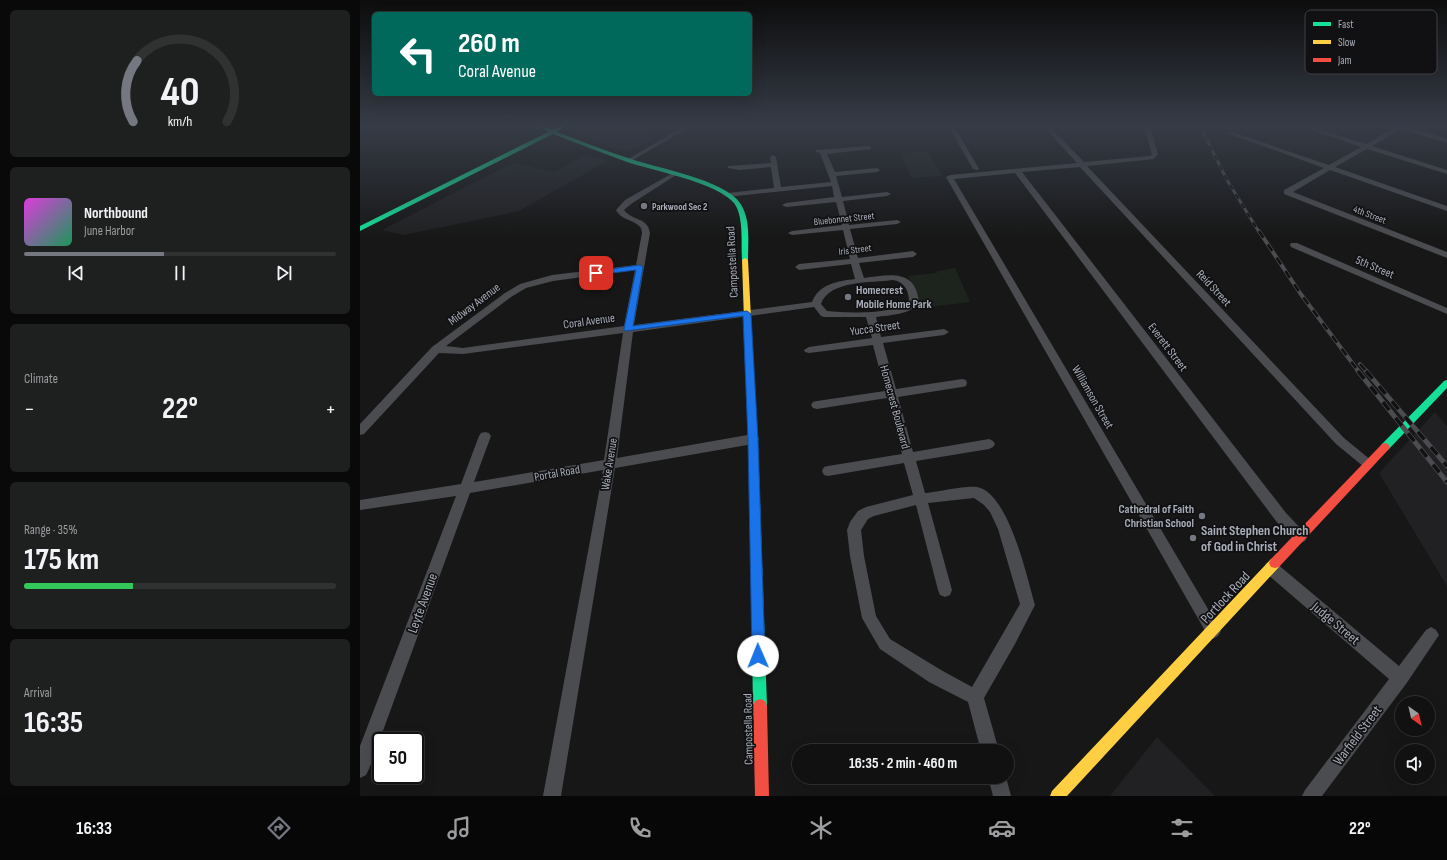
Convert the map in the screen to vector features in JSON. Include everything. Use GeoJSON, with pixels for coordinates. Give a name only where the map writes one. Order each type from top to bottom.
{"type":"FeatureCollection","features":[{"type":"Feature","properties":{"kind":"main road"},"geometry":{"type":"LineString","coordinates":[[360,221],[476,163]]}},
{"type":"Feature","properties":{"kind":"main road"},"geometry":{"type":"LineString","coordinates":[[360,229],[490,163]]}},
{"type":"Feature","properties":{"kind":"main road","name":"Campostella Road"},"geometry":{"type":"LineString","coordinates":[[638,163],[708,185],[727,195],[735,202],[740,210],[743,223],[753,439],[762,796]]}},
{"type":"Feature","properties":{"kind":"main road","name":"Portlock Road"},"geometry":{"type":"LineString","coordinates":[[1057,796],[1368,464],[1447,383]]}},
{"type":"Feature","properties":{"kind":"street"},"geometry":{"type":"LineString","coordinates":[[827,163],[832,174],[860,281]]}},
{"type":"Feature","properties":{"kind":"street"},"geometry":{"type":"LineString","coordinates":[[972,163],[976,170]]}},
{"type":"Feature","properties":{"kind":"street"},"geometry":{"type":"LineString","coordinates":[[1017,171],[1102,163]]}},
{"type":"Feature","properties":{"kind":"street"},"geometry":{"type":"LineString","coordinates":[[1314,163],[1447,209]]}},
{"type":"Feature","properties":{"kind":"street"},"geometry":{"type":"LineString","coordinates":[[1328,168],[1336,163]]}},
{"type":"Feature","properties":{"kind":"street"},"geometry":{"type":"LineString","coordinates":[[1419,163],[1447,172]]}},
{"type":"Feature","properties":{"kind":"street"},"geometry":{"type":"LineString","coordinates":[[730,167],[739,168],[775,165],[778,190]]}},
{"type":"Feature","properties":{"kind":"street","name":"Reid Street"},"geometry":{"type":"LineString","coordinates":[[1082,165],[1340,441],[1368,464]]}},
{"type":"Feature","properties":{"kind":"street","name":"4th Street"},"geometry":{"type":"LineString","coordinates":[[1328,168],[1287,192],[1447,255]]}},
{"type":"Feature","properties":{"kind":"street"},"geometry":{"type":"LineString","coordinates":[[832,174],[878,170]]}},
{"type":"Feature","properties":{"kind":"street","name":"Williamson Street"},"geometry":{"type":"LineString","coordinates":[[1017,171],[950,177],[1213,631]]}},
{"type":"Feature","properties":{"kind":"street","name":"Everett Street"},"geometry":{"type":"LineString","coordinates":[[1017,171],[1281,517],[1300,537]]}},
{"type":"Feature","properties":{"kind":"street","name":"Wake Avenue"},"geometry":{"type":"LineString","coordinates":[[552,796],[610,464],[628,329],[646,229],[640,222],[622,214],[621,207],[673,175]]}},
{"type":"Feature","properties":{"kind":"street"},"geometry":{"type":"LineString","coordinates":[[727,195],[834,184]]}},
{"type":"Feature","properties":{"kind":"street"},"geometry":{"type":"LineString","coordinates":[[786,204],[887,194]]}},
{"type":"Feature","properties":{"kind":"street","name":"Bluebonnet Street"},"geometry":{"type":"LineString","coordinates":[[792,233],[897,222]]}},
{"type":"Feature","properties":{"kind":"street","name":"5th Street"},"geometry":{"type":"LineString","coordinates":[[1294,245],[1447,311]]}},
{"type":"Feature","properties":{"kind":"street","name":"Iris Street"},"geometry":{"type":"LineString","coordinates":[[799,267],[913,254]]}},
{"type":"Feature","properties":{"kind":"street","name":"Midway Avenue"},"geometry":{"type":"LineString","coordinates":[[360,431],[436,349],[508,295],[523,286],[552,278],[640,267]]}},
{"type":"Feature","properties":{"kind":"street"},"geometry":{"type":"LineString","coordinates":[[900,278],[905,280],[908,283],[914,300],[912,306],[907,309],[870,314],[838,316],[824,314],[816,304],[820,293],[826,289],[837,285],[860,281],[900,278]]}},
{"type":"Feature","properties":{"kind":"street","name":"Coral Avenue"},"geometry":{"type":"LineString","coordinates":[[436,349],[464,351],[816,304]]}},
{"type":"Feature","properties":{"kind":"street","name":"Homecrest Boulevard"},"geometry":{"type":"LineString","coordinates":[[870,314],[945,590]]}},
{"type":"Feature","properties":{"kind":"street","name":"Yucca Street"},"geometry":{"type":"LineString","coordinates":[[810,350],[944,332]]}},
{"type":"Feature","properties":{"kind":"street"},"geometry":{"type":"LineString","coordinates":[[817,405],[962,383]]}},
{"type":"Feature","properties":{"kind":"street","name":"Leyte Avenue"},"geometry":{"type":"LineString","coordinates":[[360,769],[485,436]]}},
{"type":"Feature","properties":{"kind":"street","name":"Portal Road"},"geometry":{"type":"LineString","coordinates":[[360,505],[465,489],[753,439]]}},
{"type":"Feature","properties":{"kind":"street"},"geometry":{"type":"LineString","coordinates":[[828,471],[989,444]]}},
{"type":"Feature","properties":{"kind":"street"},"geometry":{"type":"LineString","coordinates":[[975,697],[935,676],[885,644],[869,618],[857,556],[854,530],[857,522],[863,515],[871,511],[920,499],[976,492],[989,501],[995,508],[1005,528],[1028,605],[1010,639],[975,697],[988,744]]}},
{"type":"Feature","properties":{"kind":"street","name":"Judge Street"},"geometry":{"type":"LineString","coordinates":[[1271,568],[1400,678]]}},
{"type":"Feature","properties":{"kind":"street","name":"Warfield Street"},"geometry":{"type":"LineString","coordinates":[[1311,796],[1431,635]]}},
{"type":"Feature","properties":{"kind":"street"},"geometry":{"type":"LineString","coordinates":[[999,784],[1002,796]]}},
{"type":"Feature","properties":{"kind":"shaded area"},"geometry":{"type":"Polygon","coordinates":[[[512,163],[555,172],[570,163],[603,163],[519,211],[404,235],[382,230],[512,163]]]}},
{"type":"Feature","properties":{"kind":"shaded area"},"geometry":{"type":"Polygon","coordinates":[[[905,163],[935,163],[942,176],[912,178],[905,163]]]}},
{"type":"Feature","properties":{"kind":"shaded area"},"geometry":{"type":"Polygon","coordinates":[[[955,268],[970,302],[920,308],[908,276],[937,273],[937,271],[955,268]]]}},
{"type":"Feature","properties":{"kind":"shaded area"},"geometry":{"type":"Polygon","coordinates":[[[1435,412],[1447,426],[1447,586],[1379,473],[1435,412]]]}},
{"type":"Feature","properties":{"kind":"shaded area"},"geometry":{"type":"Polygon","coordinates":[[[1157,737],[1215,796],[1110,796],[1157,737]]]}},
{"type":"Feature","properties":{"kind":"railway"},"geometry":{"type":"LineString","coordinates":[[1219,163],[1227,180],[1259,232]]}},
{"type":"Feature","properties":{"kind":"railway"},"geometry":{"type":"LineString","coordinates":[[1259,231],[1300,293],[1359,372]]}},
{"type":"Feature","properties":{"kind":"railway"},"geometry":{"type":"LineString","coordinates":[[1360,364],[1367,372]]}},
{"type":"Feature","properties":{"kind":"railway"},"geometry":{"type":"LineString","coordinates":[[1358,371],[1447,482]]}},
{"type":"Feature","properties":{"kind":"railway"},"geometry":{"type":"LineString","coordinates":[[1366,371],[1447,466]]}},
{"type":"Feature","properties":{"kind":"traffic: fast"},"geometry":{"type":"LineString","coordinates":[[360,229],[490,163]]}},
{"type":"Feature","properties":{"kind":"traffic: fast"},"geometry":{"type":"LineString","coordinates":[[637,163],[704,183],[729,196],[737,203],[744,223],[745,260]]}},
{"type":"Feature","properties":{"kind":"traffic: fast"},"geometry":{"type":"LineString","coordinates":[[1385,447],[1447,383]]}},
{"type":"Feature","properties":{"kind":"traffic: fast"},"geometry":{"type":"LineString","coordinates":[[754,471],[760,706]]}},
{"type":"Feature","properties":{"kind":"traffic: slow"},"geometry":{"type":"LineString","coordinates":[[745,260],[754,471]]}},
{"type":"Feature","properties":{"kind":"traffic: slow"},"geometry":{"type":"LineString","coordinates":[[1057,796],[1275,563]]}},
{"type":"Feature","properties":{"kind":"traffic: jam"},"geometry":{"type":"LineString","coordinates":[[1275,563],[1385,447]]}},
{"type":"Feature","properties":{"kind":"traffic: jam"},"geometry":{"type":"LineString","coordinates":[[760,706],[762,796]]}},
{"type":"Feature","properties":{"kind":"place","name":"Parkwood Sec 2"},"geometry":{"type":"Point","coordinates":[644,206]}},
{"type":"Feature","properties":{"kind":"place","name":"Homecrest Mobile Home Park"},"geometry":{"type":"Point","coordinates":[848,297]}},
{"type":"Feature","properties":{"kind":"place","name":"Cathedral of Faith Christian School"},"geometry":{"type":"Point","coordinates":[1202,516]}},
{"type":"Feature","properties":{"kind":"place","name":"Saint Stephen Church of God in Christ"},"geometry":{"type":"Point","coordinates":[1193,538]}},
{"type":"Feature","properties":{"kind":"route"},"geometry":{"type":"LineString","coordinates":[[596,273],[640,267],[628,329],[747,314],[753,439],[758,656]]}}]}
